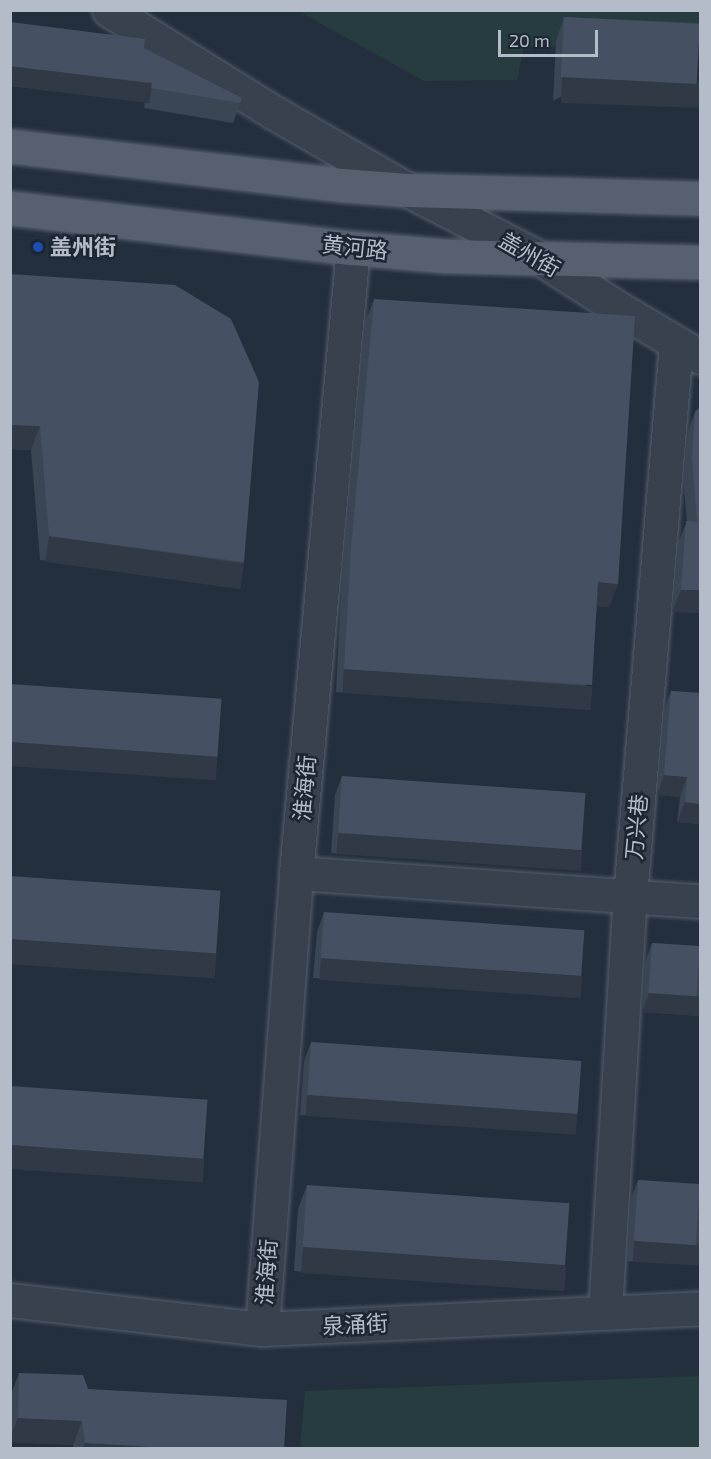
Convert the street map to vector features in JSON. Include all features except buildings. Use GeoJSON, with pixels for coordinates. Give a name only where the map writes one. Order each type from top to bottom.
{"type":"FeatureCollection","features":[{"type":"Feature","properties":{"kind":"main road"},"geometry":{"type":"LineString","coordinates":[[10,146],[224,172],[408,189],[700,198]]}},
{"type":"Feature","properties":{"kind":"main road","name":"黄河路"},"geometry":{"type":"LineString","coordinates":[[10,208],[353,248],[446,255],[700,262]]}},
{"type":"Feature","properties":{"kind":"street","name":"盖州街"},"geometry":{"type":"LineString","coordinates":[[109,10],[273,112],[408,189],[540,258],[688,350]]}},
{"type":"Feature","properties":{"kind":"street","name":"淮海街"},"geometry":{"type":"LineString","coordinates":[[262,1329],[296,873],[353,248]]}},
{"type":"Feature","properties":{"kind":"street","name":"万兴巷"},"geometry":{"type":"LineString","coordinates":[[605,1312],[630,896],[688,350]]}},
{"type":"Feature","properties":{"kind":"street"},"geometry":{"type":"LineString","coordinates":[[296,873],[700,901]]}},
{"type":"Feature","properties":{"kind":"street","name":"泉涌街"},"geometry":{"type":"LineString","coordinates":[[10,1299],[262,1329],[700,1308]]}},
{"type":"Feature","properties":{"kind":"green space"},"geometry":{"type":"Polygon","coordinates":[[[298,11],[700,11],[700,44],[524,47],[517,80],[424,81],[298,11]]]}},
{"type":"Feature","properties":{"kind":"green space"},"geometry":{"type":"Polygon","coordinates":[[[700,1376],[700,1448],[300,1448],[305,1391],[700,1376]]]}},
{"type":"Feature","properties":{"kind":"place","name":"盖州街"},"geometry":{"type":"Point","coordinates":[38,247]}}]}
